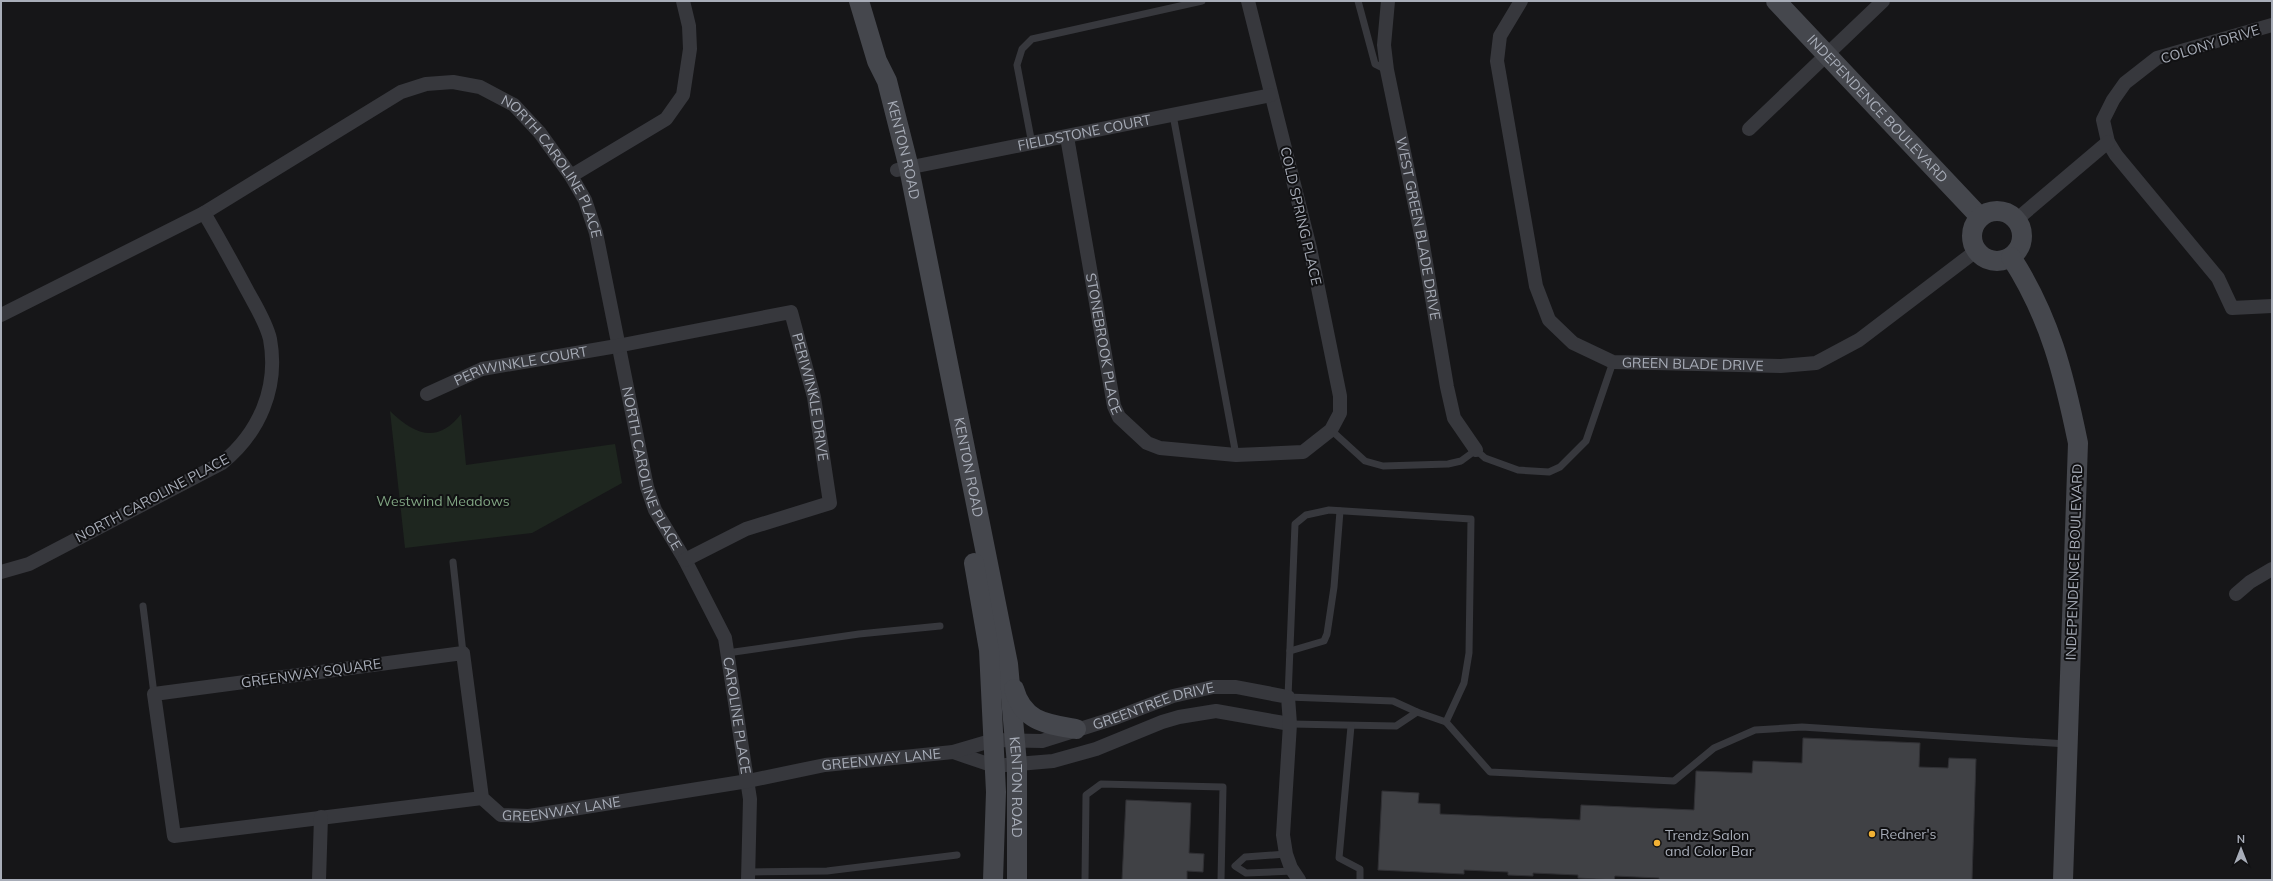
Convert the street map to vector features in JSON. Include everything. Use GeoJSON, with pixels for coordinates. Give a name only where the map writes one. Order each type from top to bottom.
{"type":"FeatureCollection","features":[{"type":"Feature","properties":{"kind":"main road","name":"KENTON ROAD"},"geometry":{"type":"LineString","coordinates":[[859,1],[877,61],[879,88],[903,169],[1008,664],[1017,764],[1017,880]]}},
{"type":"Feature","properties":{"kind":"main road","name":"INDEPENDENCE BOULEVARD"},"geometry":{"type":"LineString","coordinates":[[1776,1],[1980,217]]}},
{"type":"Feature","properties":{"kind":"main road","name":"KENTON ROAD"},"geometry":{"type":"LineString","coordinates":[[903,169],[965,506],[989,650],[996,792],[993,880]]}},
{"type":"Feature","properties":{"kind":"main road"},"geometry":{"type":"LineString","coordinates":[[1992,211],[2000,211],[2006,212],[2016,220],[2022,231],[2022,237],[2021,244],[2012,257],[2006,260],[1993,261],[1980,255],[1976,251],[1971,239],[1976,222],[1980,217],[1992,211]]}},
{"type":"Feature","properties":{"kind":"main road","name":"INDEPENDENCE BOULEVARD"},"geometry":{"type":"LineString","coordinates":[[2012,257],[2024,276],[2051,335],[2064,375],[2078,443],[2063,880]]}},
{"type":"Feature","properties":{"kind":"main road"},"geometry":{"type":"LineString","coordinates":[[1008,664],[1017,700],[1029,716],[1046,724],[1076,729]]}},
{"type":"Feature","properties":{"kind":"street"},"geometry":{"type":"LineString","coordinates":[[571,176],[666,119],[683,95],[690,49],[689,26],[684,1]]}},
{"type":"Feature","properties":{"kind":"street","name":"COLD SPRING PLACE"},"geometry":{"type":"LineString","coordinates":[[1248,1],[1310,248],[1340,396],[1340,413],[1331,430]]}},
{"type":"Feature","properties":{"kind":"street","name":"WEST GREEN BLADE DRIVE"},"geometry":{"type":"LineString","coordinates":[[1388,1],[1384,45],[1387,70],[1422,238],[1447,387],[1454,418],[1476,450]]}},
{"type":"Feature","properties":{"kind":"street","name":"GREEN BLADE DRIVE"},"geometry":{"type":"LineString","coordinates":[[1521,1],[1500,36],[1497,60],[1536,286],[1549,320],[1573,343],[1614,362],[1781,366],[1816,363],[1859,340],[1976,251]]}},
{"type":"Feature","properties":{"kind":"street"},"geometry":{"type":"LineString","coordinates":[[1749,129],[1883,1]]}},
{"type":"Feature","properties":{"kind":"street","name":"COLONY DRIVE"},"geometry":{"type":"LineString","coordinates":[[2108,142],[2103,120],[2112,100],[2125,83],[2158,58],[2272,25]]}},
{"type":"Feature","properties":{"kind":"street","name":"NORTH CAROLINE PLACE"},"geometry":{"type":"LineString","coordinates":[[1,315],[204,213],[401,92],[426,84],[453,82],[480,87],[514,105],[540,133],[571,176],[585,200],[596,234],[617,346],[647,487],[655,510],[685,560]]}},
{"type":"Feature","properties":{"kind":"street","name":"FIELDSTONE COURT"},"geometry":{"type":"LineString","coordinates":[[903,169],[1173,116],[1271,95]]}},
{"type":"Feature","properties":{"kind":"street","name":"STONEBROOK PLACE"},"geometry":{"type":"LineString","coordinates":[[1067,137],[1114,406],[1119,417],[1147,443],[1236,455],[1303,452],[1331,430]]}},
{"type":"Feature","properties":{"kind":"street"},"geometry":{"type":"LineString","coordinates":[[2016,220],[2108,142],[2116,155],[2218,278],[2232,308],[2272,306]]}},
{"type":"Feature","properties":{"kind":"street","name":"NORTH CAROLINE PLACE"},"geometry":{"type":"LineString","coordinates":[[1,572],[29,564],[222,463],[239,449],[253,431],[268,396],[271,379],[270,339],[262,318],[204,213]]}},
{"type":"Feature","properties":{"kind":"street","name":"PERIWINKLE DRIVE"},"geometry":{"type":"LineString","coordinates":[[617,346],[791,312],[814,397],[830,503],[746,529],[685,560]]}},
{"type":"Feature","properties":{"kind":"street","name":"PERIWINKLE COURT"},"geometry":{"type":"LineString","coordinates":[[428,394],[482,369],[617,346]]}},
{"type":"Feature","properties":{"kind":"street","name":"CAROLINE PLACE"},"geometry":{"type":"LineString","coordinates":[[685,560],[725,638],[748,781],[751,810],[749,876]]}},
{"type":"Feature","properties":{"kind":"street"},"geometry":{"type":"LineString","coordinates":[[2236,594],[2250,582],[2272,569]]}},
{"type":"Feature","properties":{"kind":"street"},"geometry":{"type":"LineString","coordinates":[[463,653],[482,798]]}},
{"type":"Feature","properties":{"kind":"street","name":"GREENWAY SQUARE"},"geometry":{"type":"LineString","coordinates":[[154,694],[463,653]]}},
{"type":"Feature","properties":{"kind":"street","name":"GREENTREE DRIVE"},"geometry":{"type":"LineString","coordinates":[[994,740],[1042,741],[1076,729],[1115,718],[1173,696],[1213,688],[1236,688],[1288,697]]}},
{"type":"Feature","properties":{"kind":"street","name":"GREENWAY LANE"},"geometry":{"type":"LineString","coordinates":[[154,694],[174,836],[482,798],[501,815],[529,816],[748,781],[825,765],[953,752],[994,740]]}},
{"type":"Feature","properties":{"kind":"street"},"geometry":{"type":"LineString","coordinates":[[1288,697],[1290,724],[1283,835],[1286,854],[1296,875]]}},
{"type":"Feature","properties":{"kind":"street","name":"GREENTREE DRIVE"},"geometry":{"type":"LineString","coordinates":[[994,766],[1054,761],[1096,749],[1162,722],[1216,711],[1233,712],[1290,724]]}},
{"type":"Feature","properties":{"kind":"street","name":"GREENWAY LANE"},"geometry":{"type":"LineString","coordinates":[[953,752],[994,766]]}},
{"type":"Feature","properties":{"kind":"street"},"geometry":{"type":"LineString","coordinates":[[319,880],[321,817]]}},
{"type":"Feature","properties":{"kind":"lane"},"geometry":{"type":"LineString","coordinates":[[1032,144],[1017,65],[1022,49],[1032,39],[1202,1]]}},
{"type":"Feature","properties":{"kind":"lane"},"geometry":{"type":"LineString","coordinates":[[1358,1],[1375,64],[1387,70]]}},
{"type":"Feature","properties":{"kind":"lane"},"geometry":{"type":"LineString","coordinates":[[1173,116],[1236,455]]}},
{"type":"Feature","properties":{"kind":"lane"},"geometry":{"type":"LineString","coordinates":[[1331,430],[1365,461],[1383,466],[1448,464],[1461,461],[1476,450],[1485,458],[1518,470],[1549,472],[1560,467],[1586,441],[1614,362]]}},
{"type":"Feature","properties":{"kind":"lane"},"geometry":{"type":"LineString","coordinates":[[1446,722],[1464,683],[1469,653],[1471,519],[1329,510],[1306,515],[1295,524],[1288,697],[1393,701],[1417,712],[1446,722],[1490,772],[1674,781],[1714,748],[1755,730],[1802,727],[2067,744]]}},
{"type":"Feature","properties":{"kind":"lane"},"geometry":{"type":"LineString","coordinates":[[1290,651],[1324,641],[1327,634],[1334,587],[1340,511]]}},
{"type":"Feature","properties":{"kind":"lane"},"geometry":{"type":"LineString","coordinates":[[453,562],[463,653]]}},
{"type":"Feature","properties":{"kind":"lane"},"geometry":{"type":"LineString","coordinates":[[143,606],[154,694]]}},
{"type":"Feature","properties":{"kind":"lane"},"geometry":{"type":"LineString","coordinates":[[727,653],[859,634],[940,626]]}},
{"type":"Feature","properties":{"kind":"lane"},"geometry":{"type":"LineString","coordinates":[[1290,724],[1396,726],[1417,712]]}},
{"type":"Feature","properties":{"kind":"lane"},"geometry":{"type":"LineString","coordinates":[[1351,726],[1339,858],[1360,869],[1360,880]]}},
{"type":"Feature","properties":{"kind":"lane"},"geometry":{"type":"LineString","coordinates":[[1085,880],[1086,795],[1101,784],[1223,787],[1221,880]]}},
{"type":"Feature","properties":{"kind":"lane"},"geometry":{"type":"LineString","coordinates":[[1236,866],[1245,857],[1286,854]]}},
{"type":"Feature","properties":{"kind":"lane"},"geometry":{"type":"LineString","coordinates":[[749,876],[826,871],[958,855]]}},
{"type":"Feature","properties":{"kind":"lane"},"geometry":{"type":"LineString","coordinates":[[1221,866],[1236,866],[1246,873],[1296,875]]}},
{"type":"Feature","properties":{"kind":"green space","name":"Westwind Meadows"},"geometry":{"type":"Polygon","coordinates":[[[390,411],[408,426],[426,433],[434,433],[443,430],[452,424],[461,414],[466,465],[615,444],[622,483],[532,533],[405,548],[390,411]]]}},
{"type":"Feature","properties":{"kind":"building"},"geometry":{"type":"Polygon","coordinates":[[[1803,738],[1920,743],[1919,767],[1948,768],[1949,758],[1976,759],[1972,880],[1659,880],[1659,878],[1615,876],[1614,880],[1578,878],[1578,875],[1533,873],[1533,876],[1508,875],[1508,872],[1464,870],[1464,874],[1378,870],[1382,791],[1419,793],[1418,803],[1440,804],[1440,814],[1580,820],[1581,805],[1694,810],[1696,771],[1752,773],[1753,761],[1802,763],[1803,738]]]}},
{"type":"Feature","properties":{"kind":"building"},"geometry":{"type":"Polygon","coordinates":[[[1126,800],[1191,803],[1189,853],[1204,854],[1203,872],[1187,871],[1187,880],[1122,880],[1126,800]]]}},
{"type":"Feature","properties":{"kind":"place","name":"Redner's"},"geometry":{"type":"Point","coordinates":[1872,834]}},
{"type":"Feature","properties":{"kind":"place","name":"Trendz Salon and Color Bar"},"geometry":{"type":"Point","coordinates":[1657,843]}}]}
